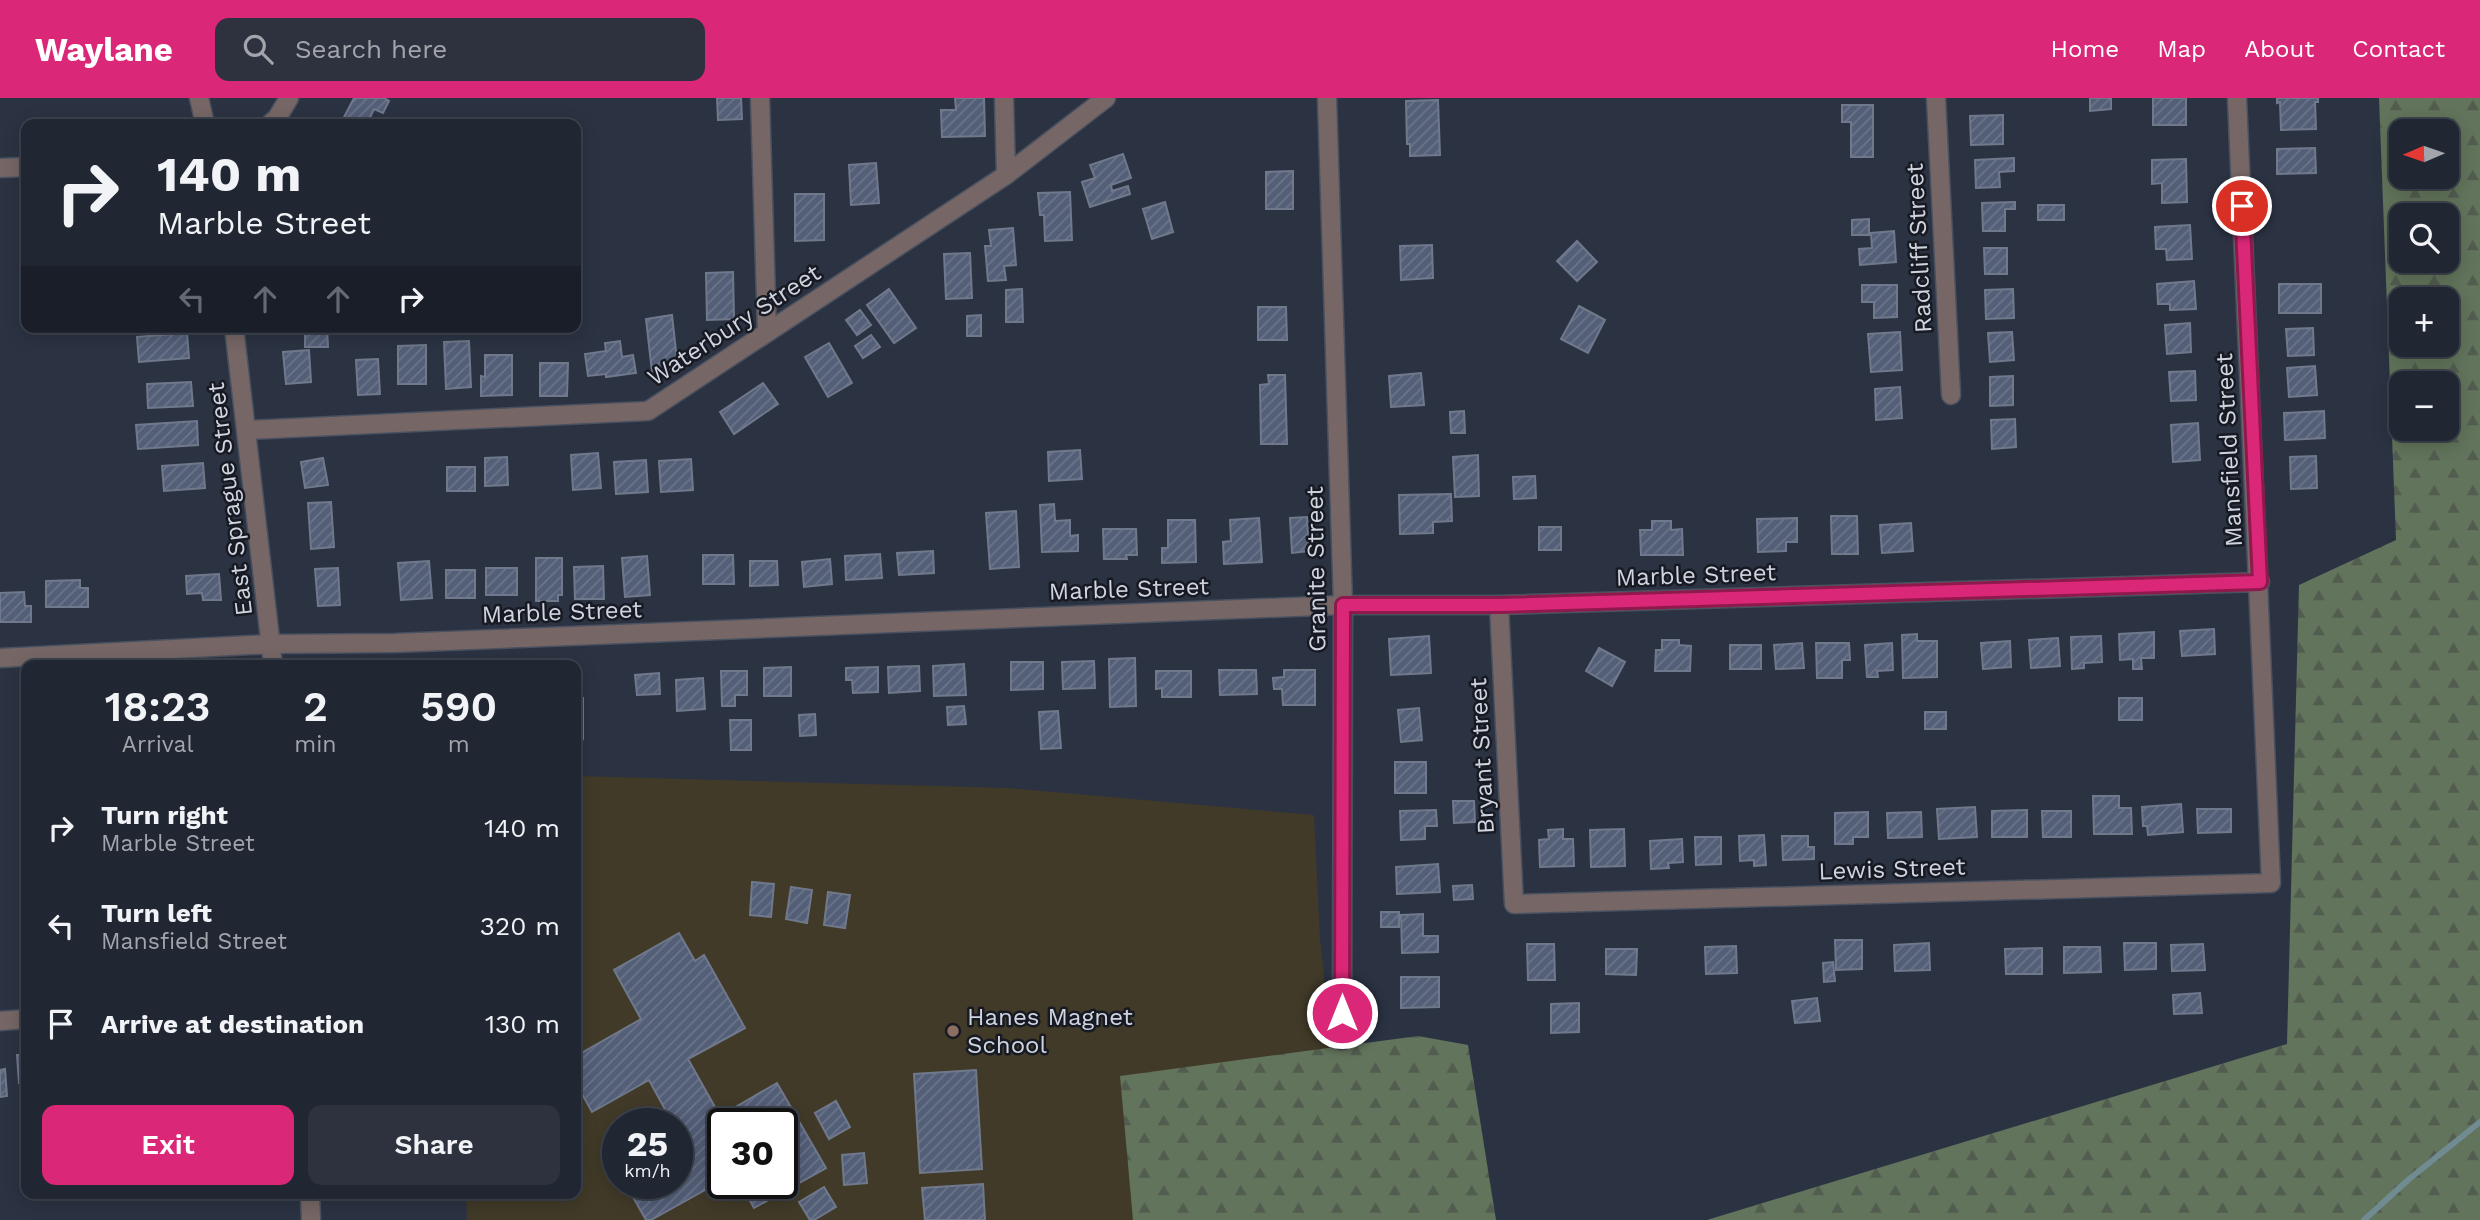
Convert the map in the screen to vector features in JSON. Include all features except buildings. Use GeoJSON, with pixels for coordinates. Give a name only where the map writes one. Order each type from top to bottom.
{"type":"FeatureCollection","features":[{"type":"Feature","properties":{"kind":"street"},"geometry":{"type":"LineString","coordinates":[[199,98],[204,119]]}},
{"type":"Feature","properties":{"kind":"street"},"geometry":{"type":"LineString","coordinates":[[276,119],[289,98]]}},
{"type":"Feature","properties":{"kind":"street"},"geometry":{"type":"LineString","coordinates":[[760,98],[767,332]]}},
{"type":"Feature","properties":{"kind":"street"},"geometry":{"type":"LineString","coordinates":[[1004,98],[1006,175]]}},
{"type":"Feature","properties":{"kind":"street","name":"Waterbury Street"},"geometry":{"type":"LineString","coordinates":[[247,430],[648,411],[1006,175],[1106,98]]}},
{"type":"Feature","properties":{"kind":"street","name":"Granite Street"},"geometry":{"type":"LineString","coordinates":[[1327,98],[1343,605],[1342,1040]]}},
{"type":"Feature","properties":{"kind":"street","name":"Radcliff Street"},"geometry":{"type":"LineString","coordinates":[[1936,98],[1951,395]]}},
{"type":"Feature","properties":{"kind":"street","name":"Mansfield Street"},"geometry":{"type":"LineString","coordinates":[[2237,98],[2271,883]]}},
{"type":"Feature","properties":{"kind":"street"},"geometry":{"type":"LineString","coordinates":[[0,168],[21,167]]}},
{"type":"Feature","properties":{"kind":"street","name":"East Sprague Street"},"geometry":{"type":"LineString","coordinates":[[235,333],[273,660]]}},
{"type":"Feature","properties":{"kind":"street","name":"Marble Street"},"geometry":{"type":"LineString","coordinates":[[0,658],[271,644],[395,643],[1343,605],[1499,605],[2260,582]]}},
{"type":"Feature","properties":{"kind":"street","name":"Bryant Street"},"geometry":{"type":"LineString","coordinates":[[1499,605],[1514,904]]}},
{"type":"Feature","properties":{"kind":"street","name":"Lewis Street"},"geometry":{"type":"LineString","coordinates":[[1514,904],[2271,883]]}},
{"type":"Feature","properties":{"kind":"street"},"geometry":{"type":"LineString","coordinates":[[0,1021],[21,1019]]}},
{"type":"Feature","properties":{"kind":"street"},"geometry":{"type":"LineString","coordinates":[[310,1199],[311,1220]]}},
{"type":"Feature","properties":{"kind":"shaded area","name":"Hanes Magnet School"},"geometry":{"type":"Polygon","coordinates":[[[581,776],[1007,788],[1314,815],[1320,938],[1349,1220],[467,1220],[466,1199],[581,1199],[581,776]]]}},
{"type":"Feature","properties":{"kind":"green space"},"geometry":{"type":"Polygon","coordinates":[[[2379,98],[2480,98],[2480,1220],[1707,1220],[2287,1044],[2299,585],[2396,540],[2392,441],[2459,441],[2459,371],[2390,371],[2379,98]]]}},
{"type":"Feature","properties":{"kind":"green space"},"geometry":{"type":"Polygon","coordinates":[[[1418,1036],[1468,1045],[1496,1220],[1133,1220],[1120,1076],[1418,1036]]]}},
{"type":"Feature","properties":{"kind":"waterway"},"geometry":{"type":"LineString","coordinates":[[2364,1220],[2408,1180],[2480,1122]]}},
{"type":"Feature","properties":{"kind":"place","name":"Hanes Magnet School"},"geometry":{"type":"Point","coordinates":[953,1031]}},
{"type":"Feature","properties":{"kind":"route"},"geometry":{"type":"LineString","coordinates":[[1342,1013],[1343,605],[1499,605],[2260,582],[2242,206]]}}]}
